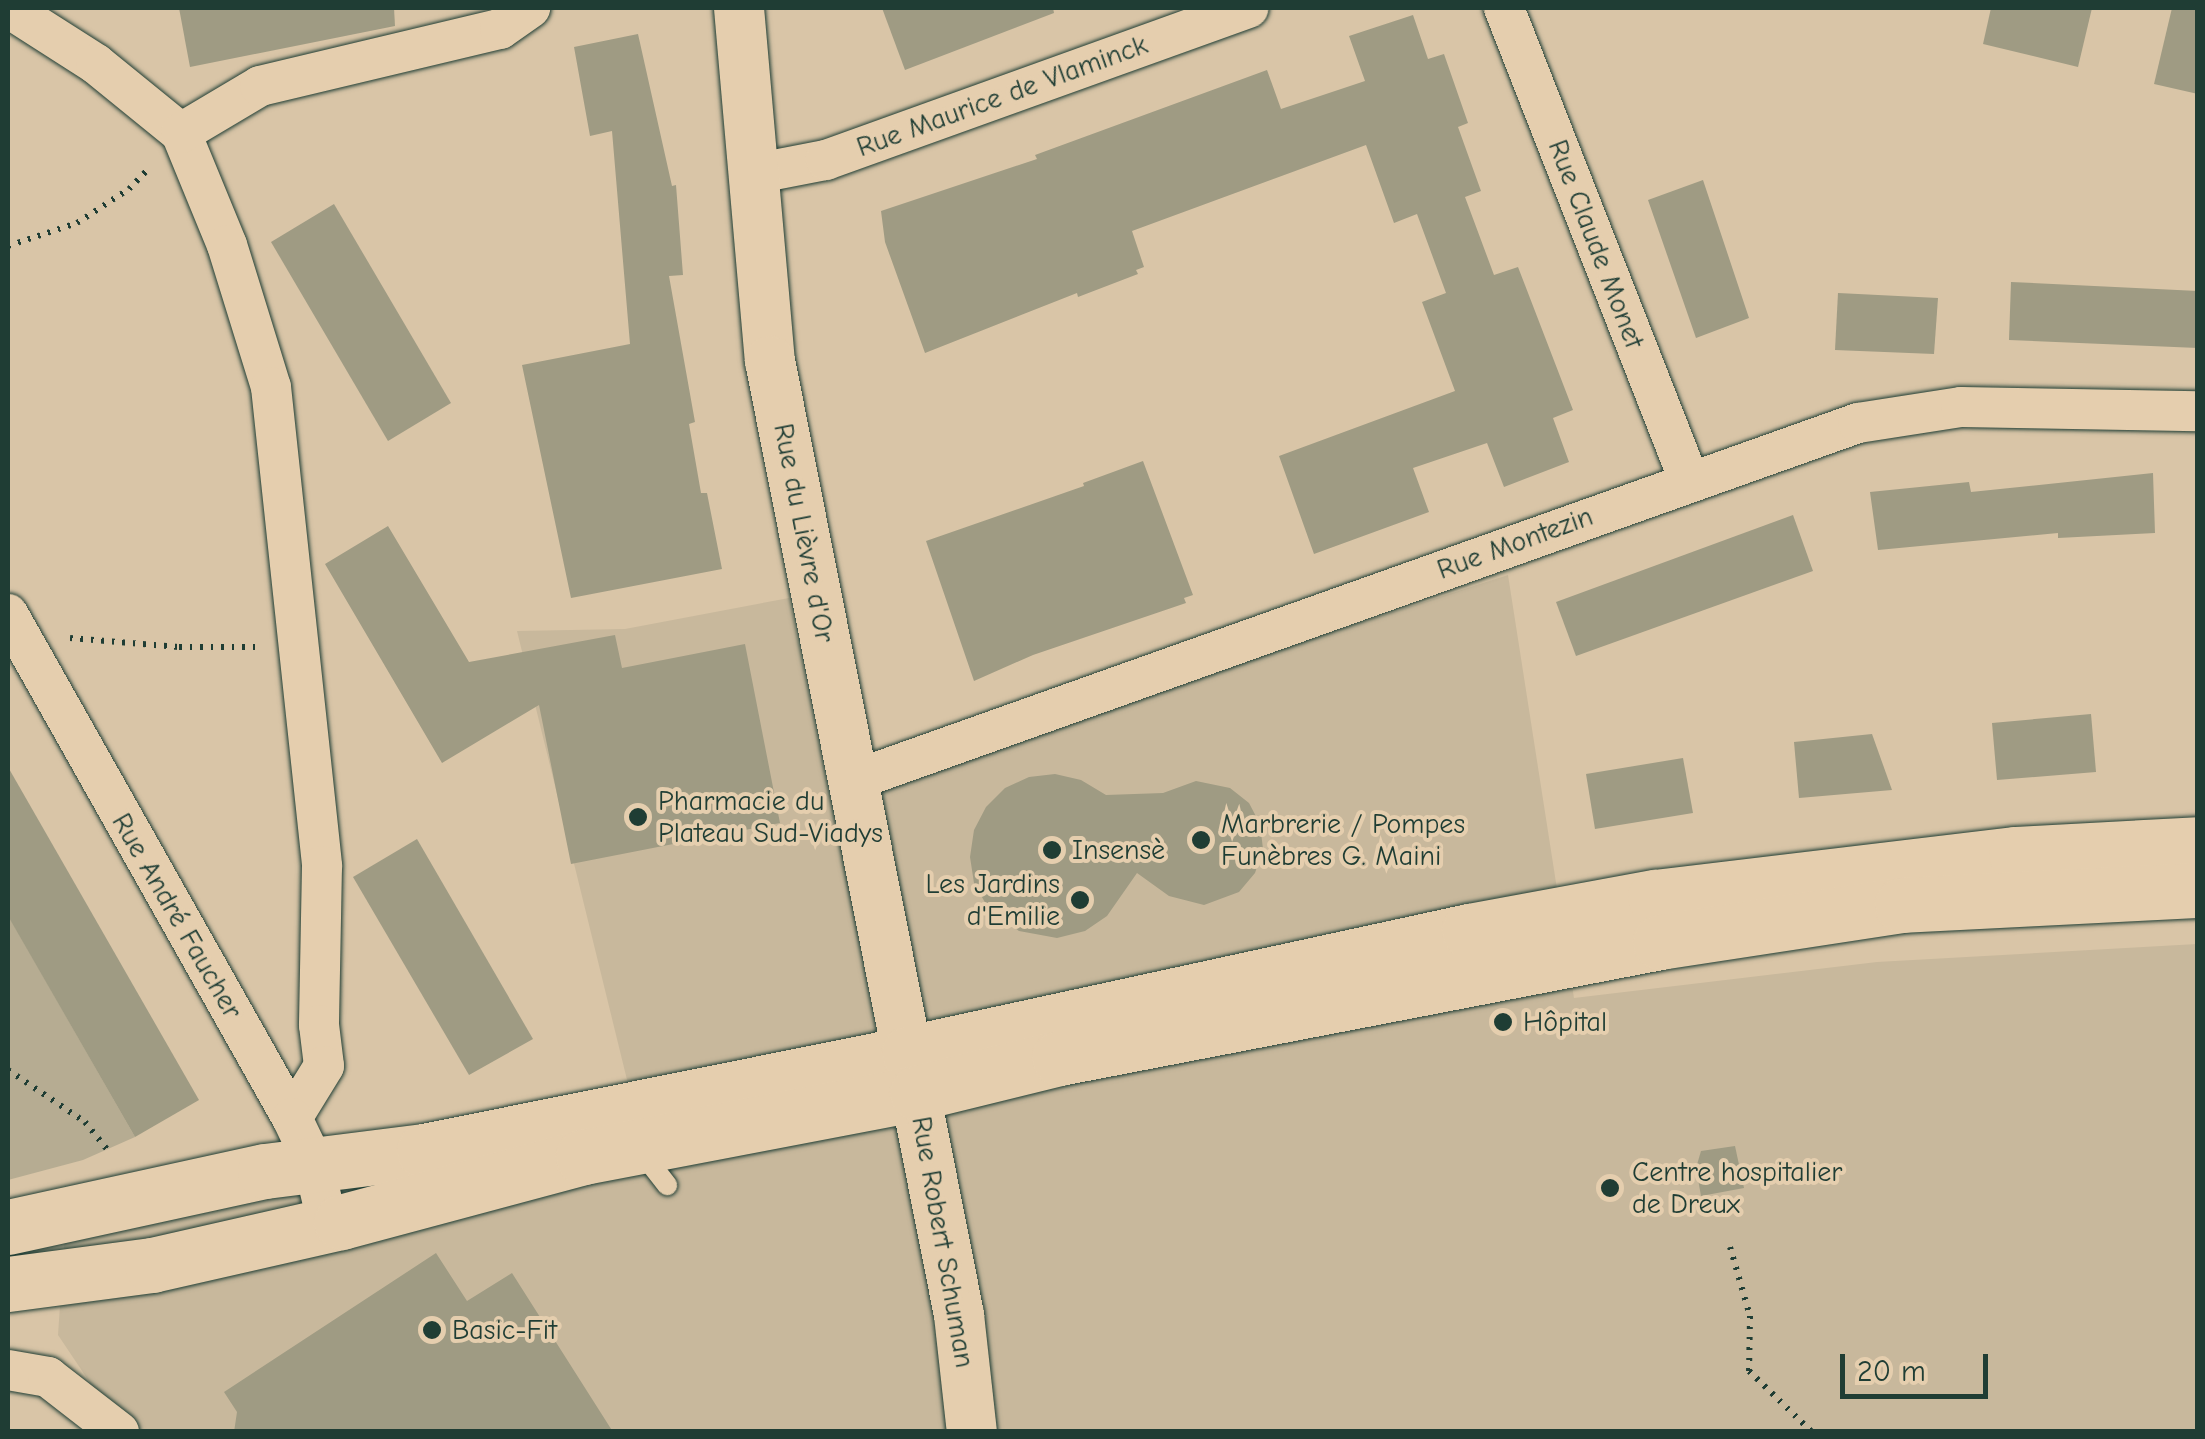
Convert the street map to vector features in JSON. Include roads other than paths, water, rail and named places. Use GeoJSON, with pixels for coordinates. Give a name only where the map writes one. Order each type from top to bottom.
{"type":"FeatureCollection","features":[{"type":"Feature","properties":{"kind":"main road"},"geometry":{"type":"LineString","coordinates":[[8,1227],[302,1140],[424,1151],[913,1073],[1059,1058],[1724,932],[1902,905],[2193,876]]}},
{"type":"Feature","properties":{"kind":"main road"},"geometry":{"type":"LineString","coordinates":[[8,1284],[152,1264],[328,1225],[583,1157],[652,1166],[913,1073]]}},
{"type":"Feature","properties":{"kind":"street"},"geometry":{"type":"LineString","coordinates":[[181,133],[260,86],[500,29],[530,8]]}},
{"type":"Feature","properties":{"kind":"street","name":"Rue du Lièvre d'Or"},"geometry":{"type":"LineString","coordinates":[[739,8],[770,361],[913,1073]]}},
{"type":"Feature","properties":{"kind":"street","name":"Rue Maurice de Vlaminck"},"geometry":{"type":"LineString","coordinates":[[753,174],[826,160],[1248,8]]}},
{"type":"Feature","properties":{"kind":"street","name":"Rue Claude Monet"},"geometry":{"type":"LineString","coordinates":[[1504,8],[1690,480]]}},
{"type":"Feature","properties":{"kind":"street"},"geometry":{"type":"LineString","coordinates":[[9,10],[96,64],[181,133],[227,245],[271,387],[322,866],[319,1025],[324,1066],[302,1140]]}},
{"type":"Feature","properties":{"kind":"street","name":"Rue Montezin"},"geometry":{"type":"LineString","coordinates":[[852,780],[1858,423],[1960,407],[2198,411]]}},
{"type":"Feature","properties":{"kind":"street","name":"Rue André Faucher"},"geometry":{"type":"LineString","coordinates":[[13,624],[302,1140],[328,1225]]}},
{"type":"Feature","properties":{"kind":"street","name":"Rue Robert Schuman"},"geometry":{"type":"LineString","coordinates":[[913,1073],[959,1316],[972,1432]]}},
{"type":"Feature","properties":{"kind":"street"},"geometry":{"type":"LineString","coordinates":[[8,1370],[48,1377],[119,1432]]}},
{"type":"Feature","properties":{"kind":"place","name":"Pharmacie du Plateau Sud-Viadys"},"geometry":{"type":"Point","coordinates":[638,817]}},
{"type":"Feature","properties":{"kind":"place","name":"Marbrerie / Pompes Funèbres G. Maini"},"geometry":{"type":"Point","coordinates":[1201,840]}},
{"type":"Feature","properties":{"kind":"place","name":"Insensè"},"geometry":{"type":"Point","coordinates":[1052,850]}},
{"type":"Feature","properties":{"kind":"place","name":"Les Jardins d'Emilie"},"geometry":{"type":"Point","coordinates":[1080,900]}},
{"type":"Feature","properties":{"kind":"place","name":"Hôpital"},"geometry":{"type":"Point","coordinates":[1503,1022]}},
{"type":"Feature","properties":{"kind":"place","name":"Centre hospitalier de Dreux"},"geometry":{"type":"Point","coordinates":[1610,1188]}},
{"type":"Feature","properties":{"kind":"place","name":"Basic-Fit"},"geometry":{"type":"Point","coordinates":[432,1330]}}]}
